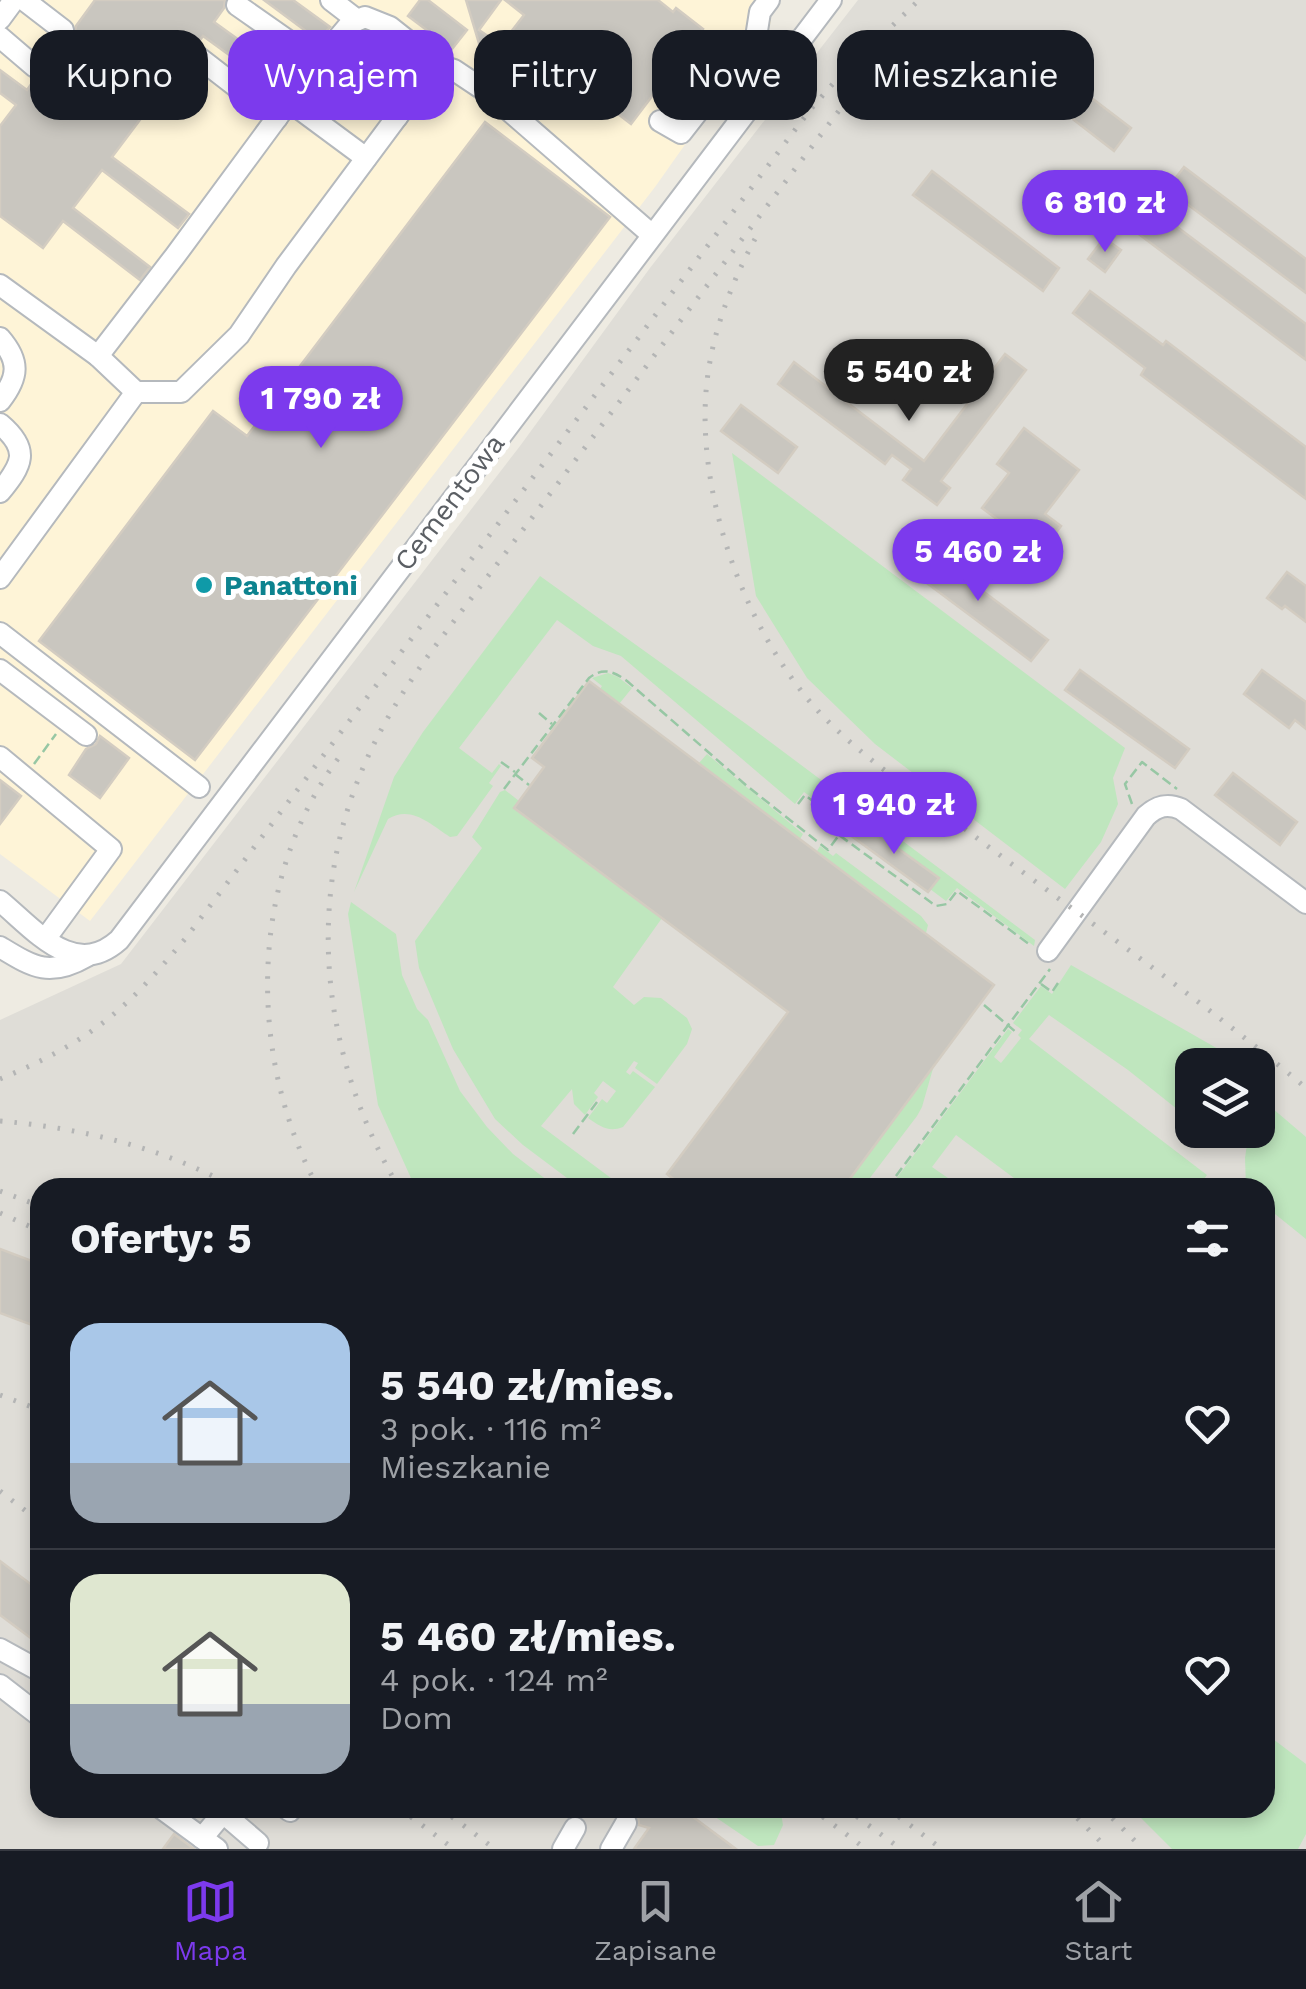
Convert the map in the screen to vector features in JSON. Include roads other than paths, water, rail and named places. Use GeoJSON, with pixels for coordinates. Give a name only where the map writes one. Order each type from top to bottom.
{"type":"FeatureCollection","features":[{"type":"Feature","properties":{"kind":"lane"},"geometry":{"type":"LineString","coordinates":[[0,19],[14,0]]}},
{"type":"Feature","properties":{"kind":"lane"},"geometry":{"type":"LineString","coordinates":[[24,0],[63,30]]}},
{"type":"Feature","properties":{"kind":"lane"},"geometry":{"type":"LineString","coordinates":[[331,0],[357,20]]}},
{"type":"Feature","properties":{"kind":"lane"},"geometry":{"type":"LineString","coordinates":[[660,121],[681,133],[756,36],[760,12],[769,0]]}},
{"type":"Feature","properties":{"kind":"lane","name":"Cementowa"},"geometry":{"type":"LineString","coordinates":[[0,947],[44,969],[59,968],[101,952],[119,940],[831,0]]}},
{"type":"Feature","properties":{"kind":"lane"},"geometry":{"type":"LineString","coordinates":[[237,5],[273,30]]}},
{"type":"Feature","properties":{"kind":"lane"},"geometry":{"type":"LineString","coordinates":[[344,30],[351,22],[365,17],[395,30]]}},
{"type":"Feature","properties":{"kind":"lane"},"geometry":{"type":"LineString","coordinates":[[0,37],[30,62]]}},
{"type":"Feature","properties":{"kind":"lane"},"geometry":{"type":"LineString","coordinates":[[454,70],[490,94],[651,234]]}},
{"type":"Feature","properties":{"kind":"lane"},"geometry":{"type":"LineString","coordinates":[[98,356],[275,120]]}},
{"type":"Feature","properties":{"kind":"lane"},"geometry":{"type":"LineString","coordinates":[[300,120],[366,158]]}},
{"type":"Feature","properties":{"kind":"lane"},"geometry":{"type":"LineString","coordinates":[[0,285],[98,356],[136,392],[181,392],[238,335],[395,120]]}},
{"type":"Feature","properties":{"kind":"lane"},"geometry":{"type":"LineString","coordinates":[[0,338],[15,363],[10,389],[0,400]]}},
{"type":"Feature","properties":{"kind":"lane"},"geometry":{"type":"LineString","coordinates":[[0,578],[136,392]]}},
{"type":"Feature","properties":{"kind":"lane"},"geometry":{"type":"LineString","coordinates":[[0,424],[14,437],[20,454],[19,468],[0,492]]}},
{"type":"Feature","properties":{"kind":"lane"},"geometry":{"type":"LineString","coordinates":[[0,634],[199,787]]}},
{"type":"Feature","properties":{"kind":"lane"},"geometry":{"type":"LineString","coordinates":[[0,670],[86,736]]}},
{"type":"Feature","properties":{"kind":"lane"},"geometry":{"type":"LineString","coordinates":[[0,757],[111,849],[46,938]]}},
{"type":"Feature","properties":{"kind":"lane"},"geometry":{"type":"LineString","coordinates":[[1041,950],[1146,816],[1164,805],[1181,809],[1306,903]]}},
{"type":"Feature","properties":{"kind":"lane"},"geometry":{"type":"LineString","coordinates":[[0,901],[64,951],[86,956]]}},
{"type":"Feature","properties":{"kind":"lane"},"geometry":{"type":"LineString","coordinates":[[0,1649],[30,1666]]}},
{"type":"Feature","properties":{"kind":"lane"},"geometry":{"type":"LineString","coordinates":[[0,1684],[30,1708]]}},
{"type":"Feature","properties":{"kind":"lane"},"geometry":{"type":"LineString","coordinates":[[175,1818],[210,1844],[221,1818]]}},
{"type":"Feature","properties":{"kind":"lane"},"geometry":{"type":"LineString","coordinates":[[233,1818],[258,1842]]}},
{"type":"Feature","properties":{"kind":"lane"},"geometry":{"type":"LineString","coordinates":[[611,1849],[626,1823]]}},
{"type":"Feature","properties":{"kind":"lane"},"geometry":{"type":"LineString","coordinates":[[563,1849],[575,1828]]}},
{"type":"Feature","properties":{"kind":"railway"},"geometry":{"type":"LineString","coordinates":[[0,1079],[60,1050],[102,1023],[134,996],[177,949],[810,110],[919,0]]}},
{"type":"Feature","properties":{"kind":"railway"},"geometry":{"type":"LineString","coordinates":[[394,1178],[352,1086],[330,978],[328,923],[334,868],[346,814],[366,761],[396,703],[433,649],[837,113]]}},
{"type":"Feature","properties":{"kind":"railway"},"geometry":{"type":"LineString","coordinates":[[755,239],[727,301],[712,350],[705,411],[707,457],[715,504],[745,596],[791,678],[819,712],[874,762],[1184,991],[1306,1088]]}},
{"type":"Feature","properties":{"kind":"railway"},"geometry":{"type":"LineString","coordinates":[[313,1178],[295,1137],[279,1082],[270,1025],[268,968],[274,911],[288,856],[310,804],[340,756]]}},
{"type":"Feature","properties":{"kind":"railway"},"geometry":{"type":"LineString","coordinates":[[0,1121],[122,1142],[217,1178]]}},
{"type":"Feature","properties":{"kind":"railway"},"geometry":{"type":"LineString","coordinates":[[0,1191],[30,1202]]}},
{"type":"Feature","properties":{"kind":"railway"},"geometry":{"type":"LineString","coordinates":[[0,1213],[30,1226]]}},
{"type":"Feature","properties":{"kind":"railway"},"geometry":{"type":"LineString","coordinates":[[0,1395],[30,1406]]}},
{"type":"Feature","properties":{"kind":"railway"},"geometry":{"type":"LineString","coordinates":[[0,1491],[30,1514]]}},
{"type":"Feature","properties":{"kind":"railway"},"geometry":{"type":"LineString","coordinates":[[412,1818],[454,1849]]}},
{"type":"Feature","properties":{"kind":"railway"},"geometry":{"type":"LineString","coordinates":[[453,1818],[495,1849]]}},
{"type":"Feature","properties":{"kind":"railway"},"geometry":{"type":"LineString","coordinates":[[824,1818],[866,1849]]}},
{"type":"Feature","properties":{"kind":"railway"},"geometry":{"type":"LineString","coordinates":[[859,1818],[901,1849]]}},
{"type":"Feature","properties":{"kind":"railway"},"geometry":{"type":"LineString","coordinates":[[900,1818],[942,1849]]}},
{"type":"Feature","properties":{"kind":"railway"},"geometry":{"type":"LineString","coordinates":[[1077,1818],[1108,1849]]}},
{"type":"Feature","properties":{"kind":"railway"},"geometry":{"type":"LineString","coordinates":[[1112,1818],[1143,1849]]}},
{"type":"Feature","properties":{"kind":"place","name":"Panattoni"},"geometry":{"type":"Point","coordinates":[204,585]}}]}
